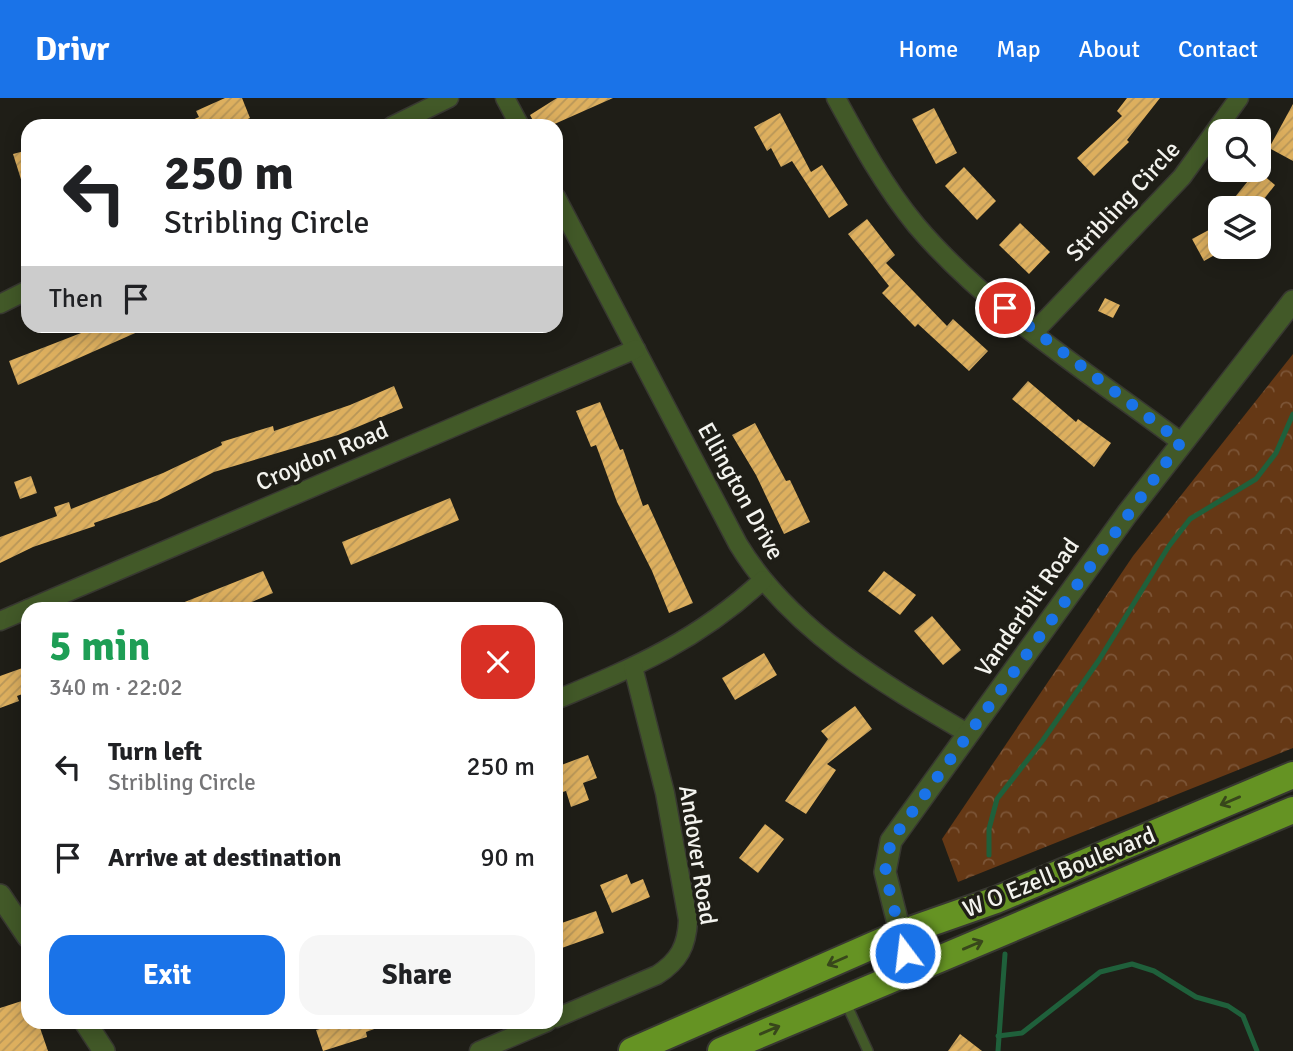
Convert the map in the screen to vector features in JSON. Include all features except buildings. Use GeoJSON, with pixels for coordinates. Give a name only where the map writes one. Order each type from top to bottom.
{"type":"FeatureCollection","features":[{"type":"Feature","properties":{"kind":"main road","name":"W O Ezell Boulevard"},"geometry":{"type":"LineString","coordinates":[[632,1051],[899,934],[996,900],[1293,775]]}},
{"type":"Feature","properties":{"kind":"main road","name":"W O Ezell Boulevard"},"geometry":{"type":"LineString","coordinates":[[721,1051],[1293,810]]}},
{"type":"Feature","properties":{"kind":"street"},"geometry":{"type":"LineString","coordinates":[[406,119],[449,98]]}},
{"type":"Feature","properties":{"kind":"street"},"geometry":{"type":"LineString","coordinates":[[505,98],[516,119]]}},
{"type":"Feature","properties":{"kind":"street"},"geometry":{"type":"LineString","coordinates":[[836,98],[885,183],[916,224],[970,280],[1181,442]]}},
{"type":"Feature","properties":{"kind":"street","name":"Stribling Circle"},"geometry":{"type":"LineString","coordinates":[[1035,331],[1182,177],[1239,98]]}},
{"type":"Feature","properties":{"kind":"street","name":"Ellington Drive"},"geometry":{"type":"LineString","coordinates":[[563,210],[738,544],[763,580],[794,612],[845,654],[899,693],[970,734]]}},
{"type":"Feature","properties":{"kind":"street"},"geometry":{"type":"LineString","coordinates":[[0,304],[21,294]]}},
{"type":"Feature","properties":{"kind":"street","name":"Vanderbilt Road"},"geometry":{"type":"LineString","coordinates":[[910,971],[885,872],[887,851],[1073,586],[1181,442],[1293,301]]}},
{"type":"Feature","properties":{"kind":"street","name":"Croydon Road"},"geometry":{"type":"LineString","coordinates":[[44,602],[636,349]]}},
{"type":"Feature","properties":{"kind":"street"},"geometry":{"type":"LineString","coordinates":[[563,697],[658,657],[713,622],[763,580]]}},
{"type":"Feature","properties":{"kind":"street","name":"Croydon Road"},"geometry":{"type":"LineString","coordinates":[[0,621],[21,612]]}},
{"type":"Feature","properties":{"kind":"street","name":"Andover Road"},"geometry":{"type":"LineString","coordinates":[[563,1015],[672,966],[682,953],[688,937],[686,908],[665,793],[633,667]]}},
{"type":"Feature","properties":{"kind":"street"},"geometry":{"type":"LineString","coordinates":[[0,895],[21,926]]}},
{"type":"Feature","properties":{"kind":"street"},"geometry":{"type":"LineString","coordinates":[[88,1029],[97,1049]]}},
{"type":"Feature","properties":{"kind":"street"},"geometry":{"type":"LineString","coordinates":[[479,1051],[531,1029]]}},
{"type":"Feature","properties":{"kind":"lane"},"geometry":{"type":"LineString","coordinates":[[844,999],[868,1051]]}},
{"type":"Feature","properties":{"kind":"green space"},"geometry":{"type":"Polygon","coordinates":[[[1293,354],[1293,748],[958,882],[942,839],[1133,556],[1293,354]]]}},
{"type":"Feature","properties":{"kind":"waterway"},"geometry":{"type":"LineString","coordinates":[[989,855],[989,829],[997,799],[1043,740],[1099,660],[1169,546],[1190,519],[1256,479],[1276,453],[1293,414]]}},
{"type":"Feature","properties":{"kind":"waterway"},"geometry":{"type":"LineString","coordinates":[[998,1051],[1005,954]]}},
{"type":"Feature","properties":{"kind":"waterway"},"geometry":{"type":"LineString","coordinates":[[998,1036],[1022,1033],[1100,972],[1132,964],[1154,971],[1196,997],[1228,1006],[1243,1016],[1257,1051]]}},
{"type":"Feature","properties":{"kind":"route"},"geometry":{"type":"LineString","coordinates":[[905,953],[886,882],[885,861],[891,841],[970,734],[1073,586],[1181,442],[1005,308]]}}]}
